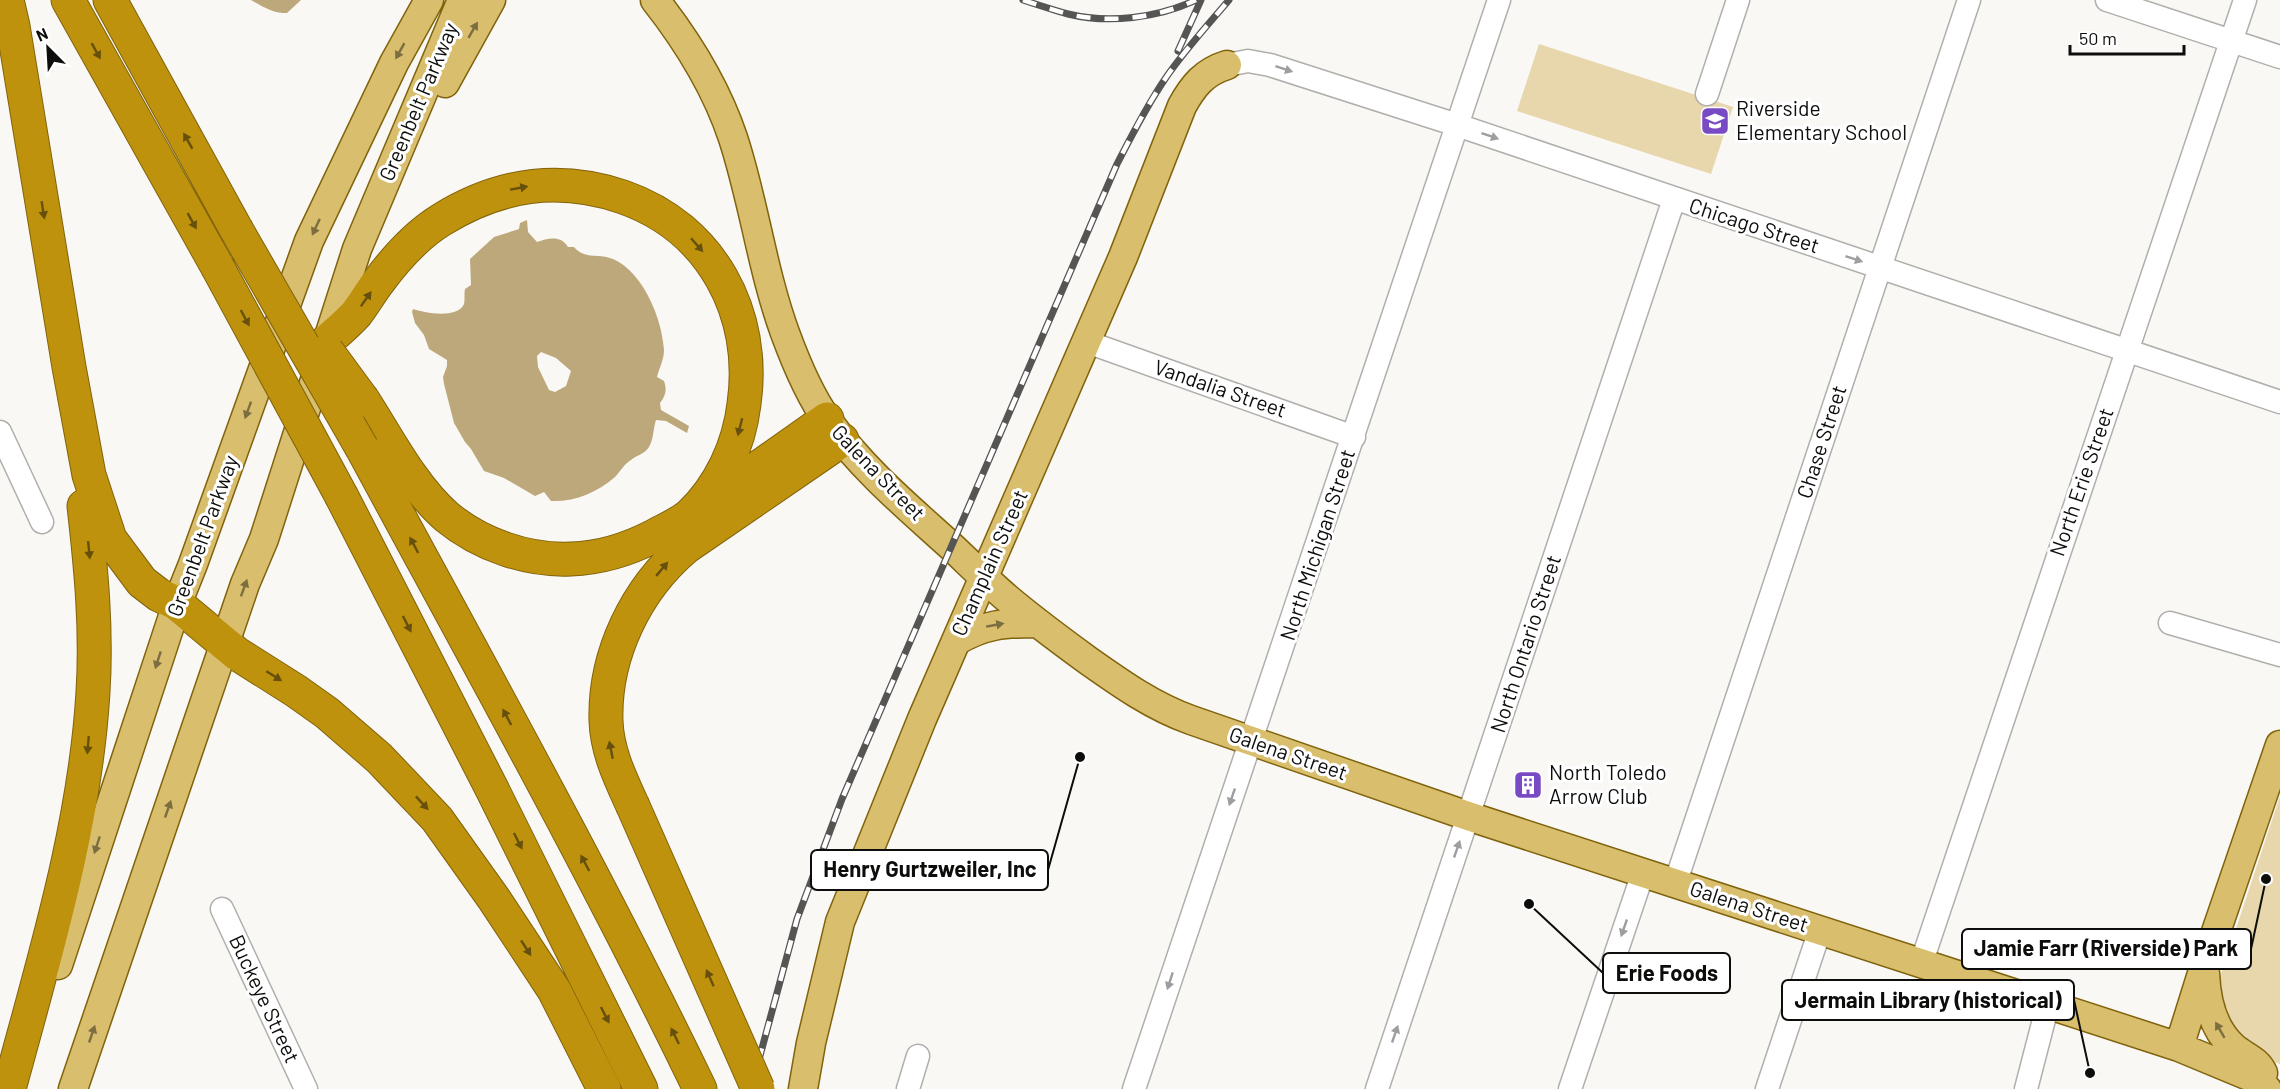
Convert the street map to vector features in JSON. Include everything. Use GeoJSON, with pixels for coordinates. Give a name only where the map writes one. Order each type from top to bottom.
{"type":"FeatureCollection","features":[{"type":"Feature","properties":{"kind":"highway"},"geometry":{"type":"LineString","coordinates":[[7,0],[89,476],[110,539],[142,582],[159,596],[177,604],[225,644],[297,691],[379,758],[437,819],[494,899],[554,990],[604,1089]]}},
{"type":"Feature","properties":{"kind":"highway"},"geometry":{"type":"LineString","coordinates":[[68,0],[217,266],[342,498],[492,789],[641,1089]]}},
{"type":"Feature","properties":{"kind":"highway"},"geometry":{"type":"LineString","coordinates":[[110,0],[236,229],[362,448],[535,768],[666,1018],[700,1089]]}},
{"type":"Feature","properties":{"kind":"highway"},"geometry":{"type":"LineString","coordinates":[[326,342],[356,314],[397,259],[417,238],[439,221],[485,197],[522,187],[551,184],[577,185],[605,191],[654,211],[689,235],[708,257],[738,310],[745,344],[746,395],[741,424],[732,454],[717,482],[686,518]]}},
{"type":"Feature","properties":{"kind":"highway"},"geometry":{"type":"LineString","coordinates":[[236,229],[363,400],[430,500],[447,517],[469,532],[495,545],[521,554],[543,558],[581,559],[633,547],[834,430]]}},
{"type":"Feature","properties":{"kind":"highway"},"geometry":{"type":"LineString","coordinates":[[9,1089],[67,867],[86,765],[93,692],[95,629],[92,584],[69,367]]}},
{"type":"Feature","properties":{"kind":"highway"},"geometry":{"type":"LineString","coordinates":[[759,1089],[614,763],[606,722],[613,659],[637,605],[669,561],[834,430]]}},
{"type":"Feature","properties":{"kind":"main road","name":"Greenbelt Parkway"},"geometry":{"type":"LineString","coordinates":[[20,1089],[62,949],[177,604],[309,241],[394,63],[429,0]]}},
{"type":"Feature","properties":{"kind":"main road","name":"Greenbelt Parkway"},"geometry":{"type":"LineString","coordinates":[[74,1089],[245,584],[264,539],[357,249],[462,0]]}},
{"type":"Feature","properties":{"kind":"main road"},"geometry":{"type":"LineString","coordinates":[[357,249],[491,0]]}},
{"type":"Feature","properties":{"kind":"main road","name":"Galena Street"},"geometry":{"type":"LineString","coordinates":[[655,0],[701,66],[718,100],[733,137],[771,290],[785,332],[803,378],[834,430],[899,501],[1037,622],[1109,676],[1151,703],[1251,741],[1468,816],[2179,1047],[2249,1076],[2268,1089]]}},
{"type":"Feature","properties":{"kind":"main road","name":"Champlain Street"},"geometry":{"type":"LineString","coordinates":[[803,1089],[816,1020],[840,922],[922,719],[1087,342],[1182,106],[1203,76],[1227,65]]}},
{"type":"Feature","properties":{"kind":"main road"},"geometry":{"type":"LineString","coordinates":[[956,641],[972,632],[996,624],[1037,622]]}},
{"type":"Feature","properties":{"kind":"main road"},"geometry":{"type":"LineString","coordinates":[[2179,1047],[2280,745]]}},
{"type":"Feature","properties":{"kind":"main road"},"geometry":{"type":"LineString","coordinates":[[2205,964],[2209,1004],[2218,1027],[2232,1047],[2260,1065],[2268,1089]]}},
{"type":"Feature","properties":{"kind":"street","name":"North Michigan Street"},"geometry":{"type":"LineString","coordinates":[[1134,1089],[1499,0]]}},
{"type":"Feature","properties":{"kind":"street"},"geometry":{"type":"LineString","coordinates":[[1707,94],[1738,0]]}},
{"type":"Feature","properties":{"kind":"street","name":"Chase Street"},"geometry":{"type":"LineString","coordinates":[[1675,884],[1969,0]]}},
{"type":"Feature","properties":{"kind":"street"},"geometry":{"type":"LineString","coordinates":[[2107,0],[2280,57]]}},
{"type":"Feature","properties":{"kind":"street","name":"North Erie Street"},"geometry":{"type":"LineString","coordinates":[[1921,964],[2245,0]]}},
{"type":"Feature","properties":{"kind":"street","name":"Chicago Street"},"geometry":{"type":"LineString","coordinates":[[1227,65],[1248,61],[1270,65],[1456,125],[2280,402]]}},
{"type":"Feature","properties":{"kind":"street","name":"North Ontario Street"},"geometry":{"type":"LineString","coordinates":[[1377,1089],[1674,200]]}},
{"type":"Feature","properties":{"kind":"street","name":"Vandalia Street"},"geometry":{"type":"LineString","coordinates":[[1087,342],[1354,436]]}},
{"type":"Feature","properties":{"kind":"street"},"geometry":{"type":"LineString","coordinates":[[0,432],[42,522]]}},
{"type":"Feature","properties":{"kind":"street"},"geometry":{"type":"LineString","coordinates":[[2170,623],[2280,655]]}},
{"type":"Feature","properties":{"kind":"street"},"geometry":{"type":"LineString","coordinates":[[1570,1089],[1643,873]]}},
{"type":"Feature","properties":{"kind":"street","name":"Buckeye Street"},"geometry":{"type":"LineString","coordinates":[[222,909],[306,1089]]}},
{"type":"Feature","properties":{"kind":"street"},"geometry":{"type":"LineString","coordinates":[[1767,1089],[1820,930]]}},
{"type":"Feature","properties":{"kind":"street"},"geometry":{"type":"LineString","coordinates":[[2026,1089],[2048,1004]]}},
{"type":"Feature","properties":{"kind":"street"},"geometry":{"type":"LineString","coordinates":[[908,1089],[918,1056]]}},
{"type":"Feature","properties":{"kind":"shaded area"},"geometry":{"type":"Polygon","coordinates":[[[251,0],[301,0],[287,13],[282,13],[272,11],[251,0]]]}},
{"type":"Feature","properties":{"kind":"shaded area"},"geometry":{"type":"Polygon","coordinates":[[[1539,44],[1733,107],[1711,174],[1517,111],[1539,44]]]}},
{"type":"Feature","properties":{"kind":"shaded area"},"geometry":{"type":"Polygon","coordinates":[[[527,220],[528,232],[537,242],[558,239],[583,254],[613,259],[633,274],[649,297],[662,337],[664,354],[657,377],[664,381],[665,387],[665,395],[660,403],[661,410],[689,426],[687,433],[666,421],[656,420],[652,440],[645,451],[600,488],[568,500],[551,501],[544,492],[535,496],[504,478],[484,471],[454,423],[443,377],[447,360],[429,349],[424,335],[415,323],[412,312],[413,309],[432,313],[448,313],[461,309],[464,304],[465,289],[471,285],[470,259],[494,237],[519,229],[520,223],[527,220]],[[541,352],[537,356],[538,367],[549,390],[555,392],[566,386],[571,371],[556,358],[541,352]]]}},
{"type":"Feature","properties":{"kind":"shaded area"},"geometry":{"type":"Polygon","coordinates":[[[2280,796],[2280,1064],[2252,1054],[2229,1031],[2218,983],[2280,796]]]}},
{"type":"Feature","properties":{"kind":"railway"},"geometry":{"type":"LineString","coordinates":[[1023,0],[1068,14],[1100,19],[1149,15],[1196,0]]}},
{"type":"Feature","properties":{"kind":"railway"},"geometry":{"type":"LineString","coordinates":[[1178,51],[1201,0]]}},
{"type":"Feature","properties":{"kind":"railway"},"geometry":{"type":"LineString","coordinates":[[751,1089],[797,919],[842,799],[1117,164],[1165,79],[1229,0]]}},
{"type":"Feature","properties":{"kind":"place","name":"Riverside Elementary School"},"geometry":{"type":"Point","coordinates":[1715,121]}},
{"type":"Feature","properties":{"kind":"place","name":"Henry Gurtzweiler, Inc"},"geometry":{"type":"Point","coordinates":[1080,757]}},
{"type":"Feature","properties":{"kind":"place","name":"North Toledo Arrow Club"},"geometry":{"type":"Point","coordinates":[1528,785]}},
{"type":"Feature","properties":{"kind":"place","name":"Jamie Farr (Riverside) Park"},"geometry":{"type":"Point","coordinates":[2266,879]}},
{"type":"Feature","properties":{"kind":"place","name":"Erie Foods"},"geometry":{"type":"Point","coordinates":[1529,904]}},
{"type":"Feature","properties":{"kind":"place","name":"Jermain Library (historical)"},"geometry":{"type":"Point","coordinates":[2090,1073]}}]}
